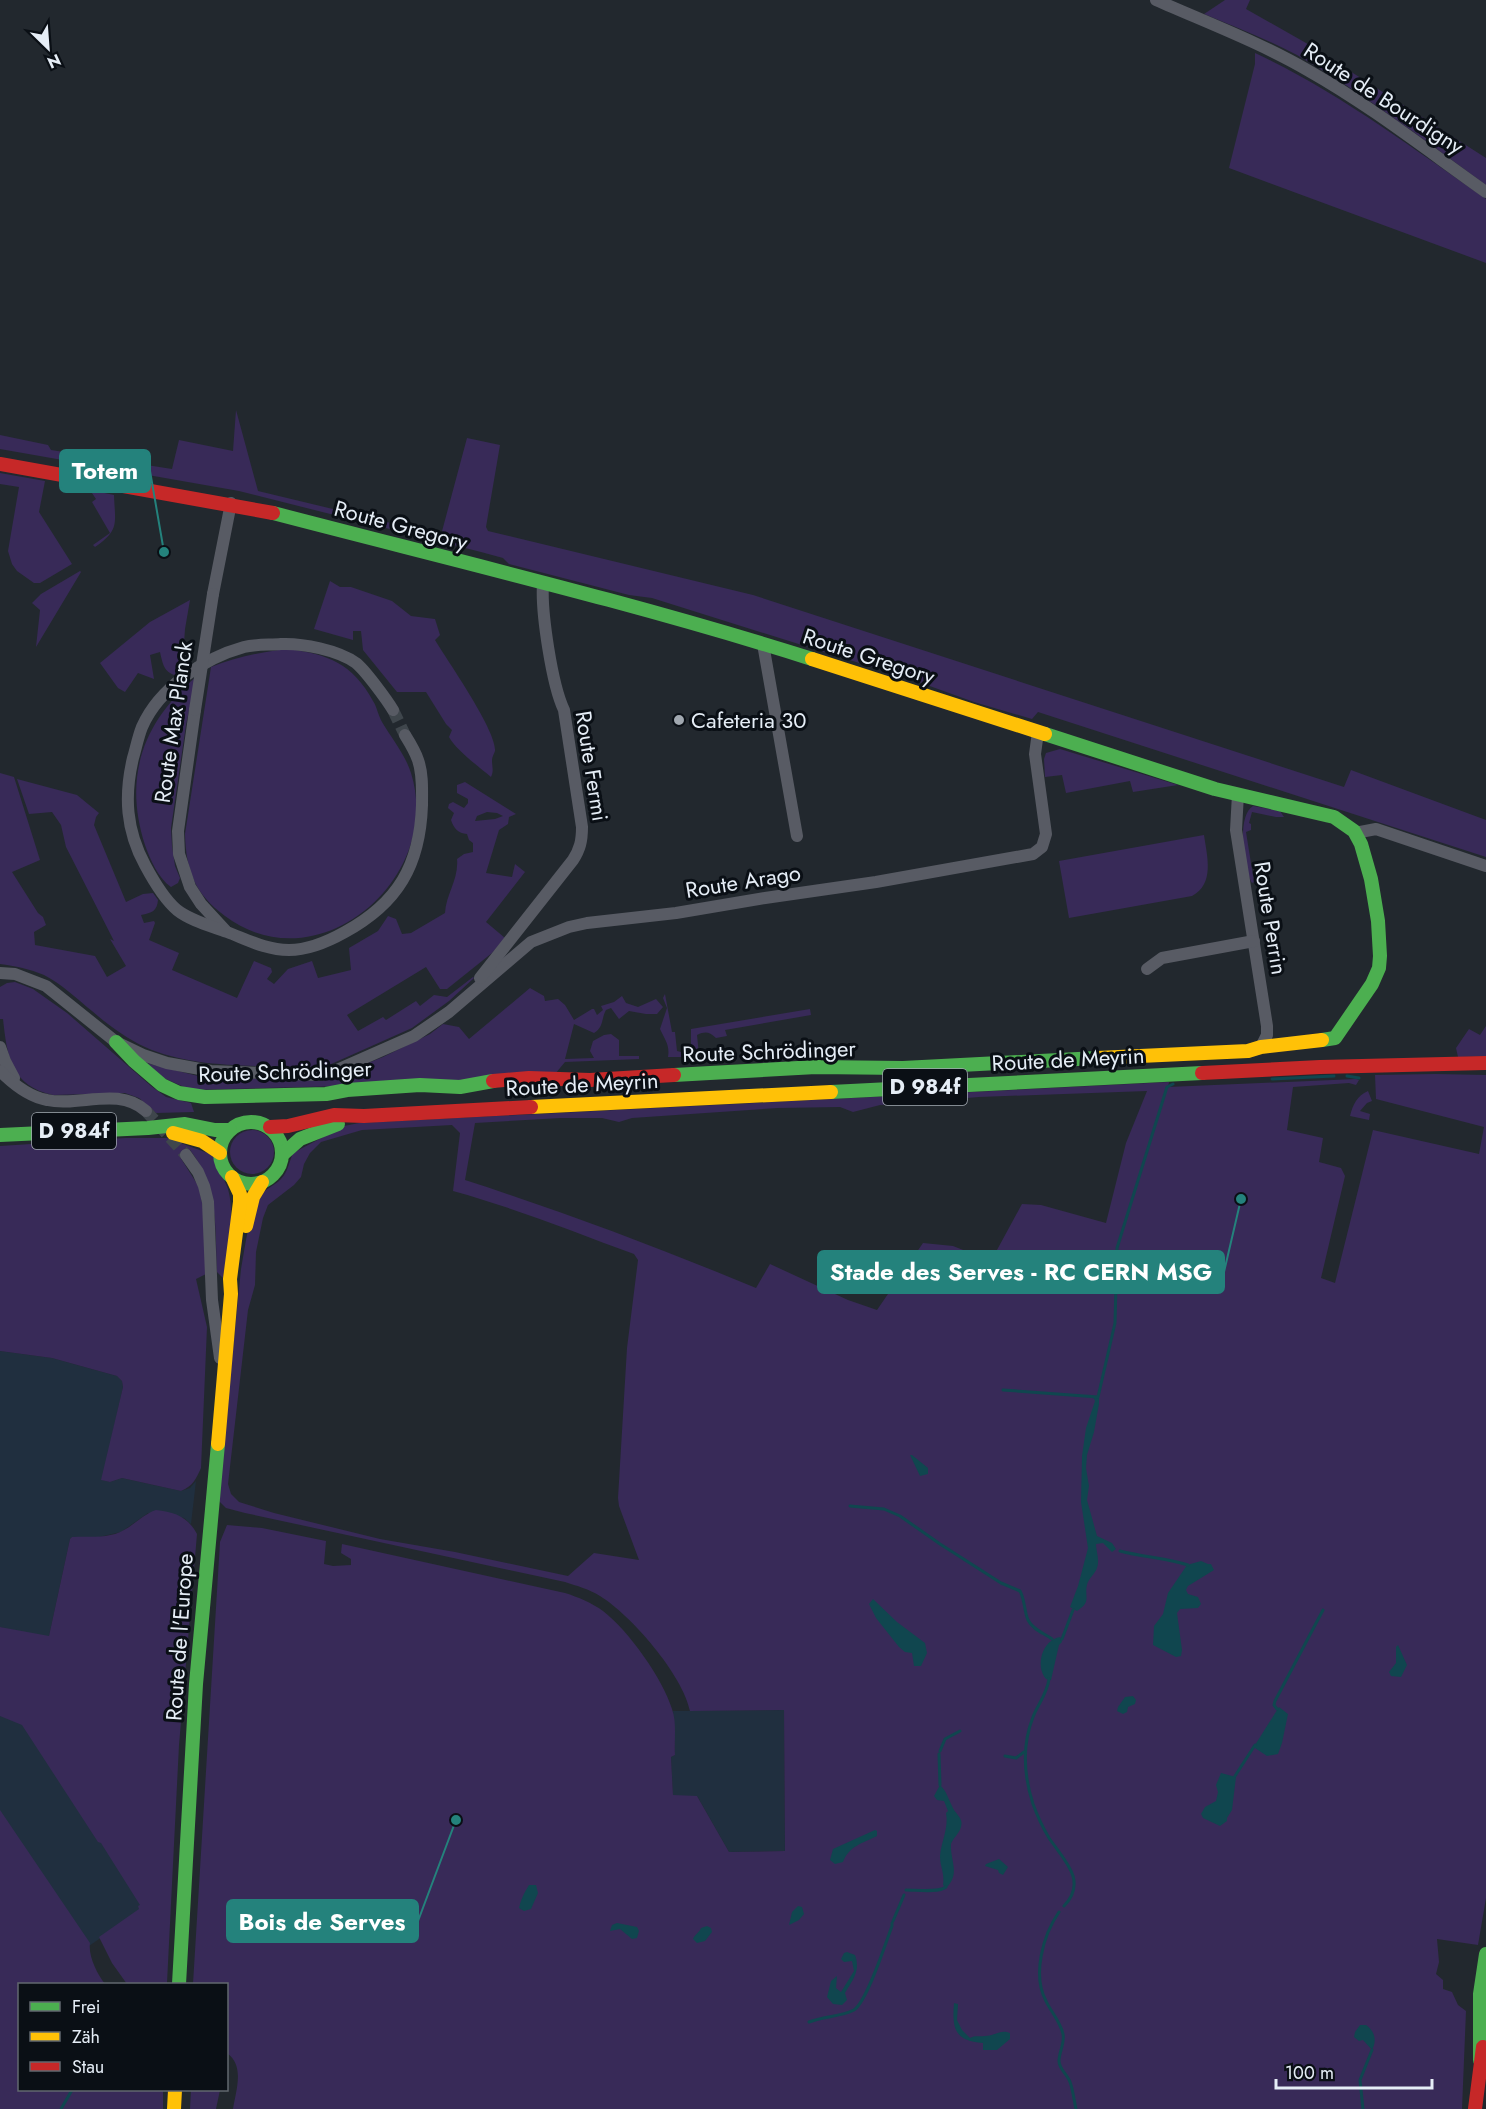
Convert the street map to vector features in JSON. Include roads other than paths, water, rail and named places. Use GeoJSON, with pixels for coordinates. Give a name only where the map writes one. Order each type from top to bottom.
{"type":"FeatureCollection","features":[{"type":"Feature","properties":{"kind":"street","name":"Route de Bourdigny"},"geometry":{"type":"LineString","coordinates":[[1156,0],[1269,50],[1312,72],[1486,192]]}},
{"type":"Feature","properties":{"kind":"street","name":"Route Gregory"},"geometry":{"type":"LineString","coordinates":[[0,464],[231,503],[742,637],[1215,789],[1334,817],[1347,824],[1355,833]]}},
{"type":"Feature","properties":{"kind":"street","name":"Route Max Planck"},"geometry":{"type":"LineString","coordinates":[[228,932],[201,904],[190,887],[179,854],[178,831],[213,594],[231,503]]}},
{"type":"Feature","properties":{"kind":"street","name":"Route Fermi"},"geometry":{"type":"LineString","coordinates":[[471,992],[573,860],[580,849],[582,840],[564,710],[557,692],[542,605],[543,584]]}},
{"type":"Feature","properties":{"kind":"street"},"geometry":{"type":"LineString","coordinates":[[393,710],[356,664],[314,647],[287,644],[245,647],[207,662],[177,683],[152,709],[139,737],[127,790],[130,825],[153,880],[178,911],[258,945],[291,950],[315,945],[352,928],[373,914],[388,898],[400,884],[414,858],[421,825],[422,794],[420,767],[405,735]]}},
{"type":"Feature","properties":{"kind":"street"},"geometry":{"type":"LineString","coordinates":[[763,644],[796,836]]}},
{"type":"Feature","properties":{"kind":"street","name":"Route Arago"},"geometry":{"type":"LineString","coordinates":[[471,992],[531,942],[569,927],[676,913],[1026,857],[1040,850],[1045,842],[1046,834],[1035,754],[1038,732]]}},
{"type":"Feature","properties":{"kind":"street","name":"Route Perrin"},"geometry":{"type":"LineString","coordinates":[[1238,794],[1236,830],[1267,1026],[1267,1035],[1261,1047]]}},
{"type":"Feature","properties":{"kind":"street"},"geometry":{"type":"LineString","coordinates":[[1355,833],[1376,829],[1486,866]]}},
{"type":"Feature","properties":{"kind":"street","name":"Route Schrödinger"},"geometry":{"type":"LineString","coordinates":[[116,1042],[162,1085],[179,1093],[205,1098],[326,1094],[347,1090],[409,1086],[460,1087],[496,1080],[529,1078],[590,1080],[816,1067],[903,1068],[1118,1058],[1248,1051],[1261,1047],[1335,1038],[1374,980],[1380,963],[1381,945],[1378,921],[1362,850],[1355,833]]}},
{"type":"Feature","properties":{"kind":"street"},"geometry":{"type":"LineString","coordinates":[[1148,969],[1162,958],[1254,941]]}},
{"type":"Feature","properties":{"kind":"street"},"geometry":{"type":"LineString","coordinates":[[0,973],[15,974],[38,982],[65,1000],[116,1042],[143,1055],[188,1068],[248,1074],[318,1075],[337,1070],[414,1036],[449,1012],[471,992]]}},
{"type":"Feature","properties":{"kind":"street"},"geometry":{"type":"LineString","coordinates":[[0,1047],[9,1071],[22,1089]]}},
{"type":"Feature","properties":{"kind":"street","name":"Route de Meyrin"},"geometry":{"type":"LineString","coordinates":[[270,1127],[283,1128],[332,1115],[364,1116],[1320,1067],[1486,1063]]}},
{"type":"Feature","properties":{"kind":"street"},"geometry":{"type":"LineString","coordinates":[[0,1071],[22,1089],[47,1101],[127,1100],[136,1103],[146,1111]]}},
{"type":"Feature","properties":{"kind":"street","name":"Route de Meyrin"},"geometry":{"type":"LineString","coordinates":[[283,1154],[300,1139],[314,1132],[364,1116]]}},
{"type":"Feature","properties":{"kind":"street"},"geometry":{"type":"LineString","coordinates":[[247,1121],[270,1127],[280,1138],[283,1154],[279,1169],[272,1177],[262,1182],[247,1184],[232,1177],[222,1164],[220,1153],[222,1142],[230,1130],[247,1121]]}},
{"type":"Feature","properties":{"kind":"street","name":"D 984f"},"geometry":{"type":"LineString","coordinates":[[0,1135],[185,1124],[215,1130],[230,1130]]}},
{"type":"Feature","properties":{"kind":"street","name":"D 984f"},"geometry":{"type":"LineString","coordinates":[[148,1128],[202,1141],[220,1153]]}},
{"type":"Feature","properties":{"kind":"street"},"geometry":{"type":"LineString","coordinates":[[186,1155],[198,1172],[207,1194],[212,1300],[218,1335],[222,1392]]}},
{"type":"Feature","properties":{"kind":"street","name":"Route de l'Europe"},"geometry":{"type":"LineString","coordinates":[[231,1294],[230,1279],[240,1202],[240,1194],[232,1177]]}},
{"type":"Feature","properties":{"kind":"street","name":"Route de l'Europe"},"geometry":{"type":"LineString","coordinates":[[179,1983],[196,1674],[231,1294],[253,1197],[262,1182]]}},
{"type":"Feature","properties":{"kind":"street"},"geometry":{"type":"LineString","coordinates":[[213,1283],[219,1292],[231,1294]]}},
{"type":"Feature","properties":{"kind":"street"},"geometry":{"type":"LineString","coordinates":[[1475,2109],[1480,2060],[1480,1994],[1486,1954]]}},
{"type":"Feature","properties":{"kind":"street"},"geometry":{"type":"LineString","coordinates":[[1480,2060],[1486,2032]]}},
{"type":"Feature","properties":{"kind":"street"},"geometry":{"type":"LineString","coordinates":[[174,2109],[175,2091]]}},
{"type":"Feature","properties":{"kind":"waterway"},"geometry":{"type":"LineString","coordinates":[[1272,1079],[1334,1076]]}},
{"type":"Feature","properties":{"kind":"waterway"},"geometry":{"type":"LineString","coordinates":[[1347,1076],[1359,1078]]}},
{"type":"Feature","properties":{"kind":"waterway"},"geometry":{"type":"LineString","coordinates":[[1003,1390],[1098,1397],[1115,1323],[1117,1248],[1167,1087],[1173,1084]]}},
{"type":"Feature","properties":{"kind":"waterway"},"geometry":{"type":"LineString","coordinates":[[850,1506],[884,1509],[900,1516],[1001,1583],[1020,1591],[1030,1623],[1052,1639]]}},
{"type":"Feature","properties":{"kind":"waterway"},"geometry":{"type":"LineString","coordinates":[[1120,1551],[1188,1565]]}},
{"type":"Feature","properties":{"kind":"waterway"},"geometry":{"type":"LineString","coordinates":[[1062,1639],[1073,1610]]}},
{"type":"Feature","properties":{"kind":"waterway"},"geometry":{"type":"LineString","coordinates":[[1277,1709],[1274,1705],[1275,1701],[1323,1610]]}},
{"type":"Feature","properties":{"kind":"waterway"},"geometry":{"type":"LineString","coordinates":[[1049,1679],[1029,1728],[1026,1772],[1038,1817],[1049,1838],[1067,1863],[1074,1879],[1071,1897],[1064,1906]]}},
{"type":"Feature","properties":{"kind":"waterway"},"geometry":{"type":"LineString","coordinates":[[940,1751],[945,1739],[960,1731]]}},
{"type":"Feature","properties":{"kind":"waterway"},"geometry":{"type":"LineString","coordinates":[[1235,1776],[1255,1745]]}},
{"type":"Feature","properties":{"kind":"waterway"},"geometry":{"type":"LineString","coordinates":[[1005,1756],[1016,1758],[1024,1752]]}},
{"type":"Feature","properties":{"kind":"waterway"},"geometry":{"type":"LineString","coordinates":[[939,1754],[940,1785]]}},
{"type":"Feature","properties":{"kind":"waterway"},"geometry":{"type":"LineString","coordinates":[[906,1890],[933,1891],[946,1887]]}},
{"type":"Feature","properties":{"kind":"waterway"},"geometry":{"type":"LineString","coordinates":[[893,1921],[904,1895]]}},
{"type":"Feature","properties":{"kind":"waterway"},"geometry":{"type":"LineString","coordinates":[[1059,1912],[1044,1943],[1040,1979],[1046,2001],[1063,2034],[1059,2064],[1070,2082],[1076,2109]]}},
{"type":"Feature","properties":{"kind":"waterway"},"geometry":{"type":"LineString","coordinates":[[809,2022],[849,2012],[859,2005],[876,1971],[892,1923]]}},
{"type":"Feature","properties":{"kind":"waterway"},"geometry":{"type":"LineString","coordinates":[[1363,2109],[1360,2080],[1372,2050]]}},
{"type":"Feature","properties":{"kind":"waterway"},"geometry":{"type":"LineString","coordinates":[[61,2109],[71,2091]]}},
{"type":"Feature","properties":{"kind":"tunnel"},"geometry":{"type":"LineString","coordinates":[[393,710],[405,735]]}},
{"type":"Feature","properties":{"kind":"tunnel"},"geometry":{"type":"LineString","coordinates":[[146,1111],[186,1155]]}},
{"type":"Feature","properties":{"kind":"place","name":"Totem"},"geometry":{"type":"Point","coordinates":[164,552]}},
{"type":"Feature","properties":{"kind":"place","name":"Cafeteria 30"},"geometry":{"type":"Point","coordinates":[679,720]}},
{"type":"Feature","properties":{"kind":"place","name":"Stade des Serves - RC CERN MSG"},"geometry":{"type":"Point","coordinates":[1241,1199]}},
{"type":"Feature","properties":{"kind":"place","name":"Bois de Serves"},"geometry":{"type":"Point","coordinates":[456,1820]}}]}
